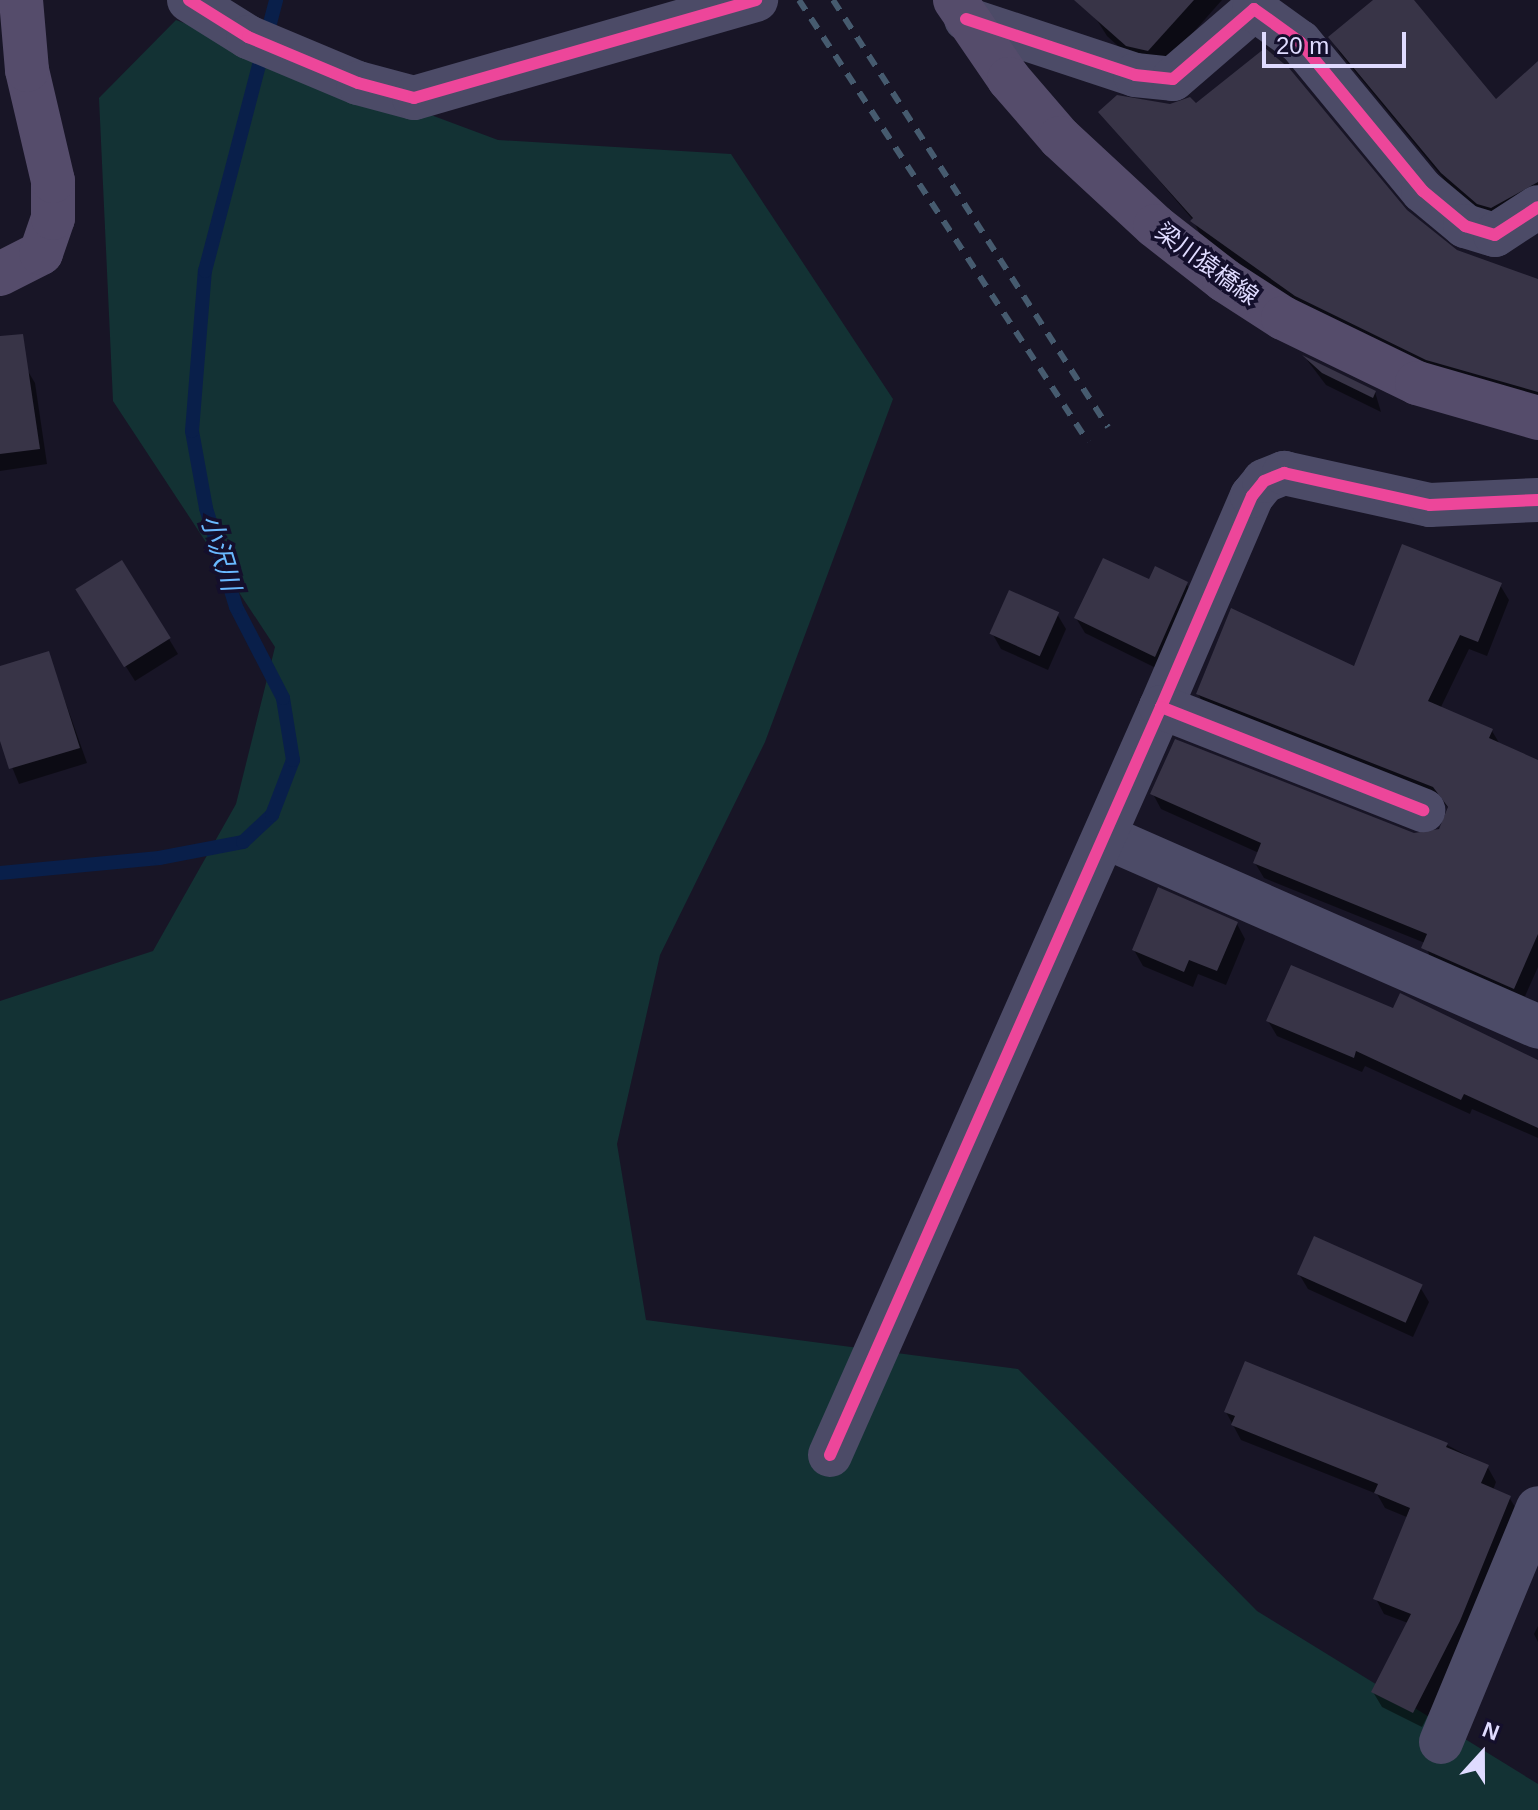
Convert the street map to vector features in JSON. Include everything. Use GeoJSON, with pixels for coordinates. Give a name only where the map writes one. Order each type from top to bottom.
{"type":"FeatureCollection","features":[{"type":"Feature","properties":{"kind":"main road"},"geometry":{"type":"LineString","coordinates":[[0,274],[41,253],[53,218],[53,181],[27,70],[21,0]]}},
{"type":"Feature","properties":{"kind":"main road","name":"梁川猿橋線"},"geometry":{"type":"LineString","coordinates":[[960,9],[1060,138],[1102,180],[1224,280],[1283,318],[1417,383],[1538,418]]}},
{"type":"Feature","properties":{"kind":"street"},"geometry":{"type":"LineString","coordinates":[[189,0],[248,37],[358,83],[414,98],[756,0]]}},
{"type":"Feature","properties":{"kind":"street"},"geometry":{"type":"LineString","coordinates":[[960,9],[1135,75],[1173,79],[1254,9],[1300,42],[1423,191],[1465,226],[1495,235],[1538,207]]}},
{"type":"Feature","properties":{"kind":"street"},"geometry":{"type":"LineString","coordinates":[[830,1455],[1106,837],[1252,496],[1264,481],[1284,473],[1430,505],[1538,500]]}},
{"type":"Feature","properties":{"kind":"street"},"geometry":{"type":"LineString","coordinates":[[1161,707],[1423,810]]}},
{"type":"Feature","properties":{"kind":"street"},"geometry":{"type":"LineString","coordinates":[[1106,837],[1538,1027]]}},
{"type":"Feature","properties":{"kind":"street"},"geometry":{"type":"LineString","coordinates":[[1441,1742],[1538,1508]]}},
{"type":"Feature","properties":{"kind":"green space"},"geometry":{"type":"Polygon","coordinates":[[[176,20],[498,140],[731,154],[893,399],[765,742],[660,955],[617,1144],[646,1320],[1018,1369],[1257,1611],[1538,1784],[1538,1810],[0,1810],[0,1001],[153,951],[236,804],[275,647],[113,401],[99,98],[176,20]]]}},
{"type":"Feature","properties":{"kind":"building"},"geometry":{"type":"Polygon","coordinates":[[[1074,0],[1194,0],[1148,51],[1126,46],[1074,0]]]}},
{"type":"Feature","properties":{"kind":"building"},"geometry":{"type":"Polygon","coordinates":[[[1373,0],[1414,0],[1496,99],[1538,61],[1538,182],[1491,208],[1477,204],[1441,173],[1328,37],[1373,0]]]}},
{"type":"Feature","properties":{"kind":"building"},"geometry":{"type":"Polygon","coordinates":[[[1265,48],[1289,68],[1407,210],[1457,250],[1538,279],[1538,392],[1426,360],[1295,296],[1190,221],[1193,218],[1098,112],[1117,95],[1170,104],[1190,97],[1196,103],[1265,48]]]}},
{"type":"Feature","properties":{"kind":"building"},"geometry":{"type":"Polygon","coordinates":[[[23,334],[40,449],[0,454],[0,336],[23,334]]]}},
{"type":"Feature","properties":{"kind":"building"},"geometry":{"type":"Polygon","coordinates":[[[1302,355],[1376,391],[1373,398],[1322,373],[1302,355]]]}},
{"type":"Feature","properties":{"kind":"building"},"geometry":{"type":"Polygon","coordinates":[[[1402,544],[1502,583],[1478,642],[1460,635],[1428,701],[1493,729],[1489,738],[1538,760],[1538,934],[1514,989],[1421,948],[1427,934],[1253,863],[1261,843],[1150,794],[1175,739],[1414,833],[1439,829],[1448,807],[1433,787],[1196,694],[1231,608],[1354,666],[1402,544]]]}},
{"type":"Feature","properties":{"kind":"building"},"geometry":{"type":"Polygon","coordinates":[[[1103,558],[1149,579],[1155,566],[1188,582],[1155,657],[1074,618],[1103,558]]]}},
{"type":"Feature","properties":{"kind":"building"},"geometry":{"type":"Polygon","coordinates":[[[122,560],[171,638],[124,667],[75,589],[122,560]]]}},
{"type":"Feature","properties":{"kind":"building"},"geometry":{"type":"Polygon","coordinates":[[[1009,590],[1059,612],[1040,656],[989,634],[1009,590]]]}},
{"type":"Feature","properties":{"kind":"building"},"geometry":{"type":"Polygon","coordinates":[[[49,651],[80,748],[9,769],[0,741],[0,666],[49,651]]]}},
{"type":"Feature","properties":{"kind":"building"},"geometry":{"type":"Polygon","coordinates":[[[1158,887],[1238,922],[1217,971],[1189,960],[1184,972],[1132,950],[1158,887]]]}},
{"type":"Feature","properties":{"kind":"building"},"geometry":{"type":"Polygon","coordinates":[[[1291,965],[1393,1008],[1400,993],[1538,1060],[1538,1128],[1464,1094],[1461,1100],[1356,1051],[1354,1058],[1266,1021],[1291,965]]]}},
{"type":"Feature","properties":{"kind":"building"},"geometry":{"type":"Polygon","coordinates":[[[1314,1236],[1423,1284],[1406,1323],[1297,1274],[1314,1236]]]}},
{"type":"Feature","properties":{"kind":"building"},"geometry":{"type":"Polygon","coordinates":[[[1245,1361],[1448,1443],[1446,1447],[1489,1465],[1481,1483],[1511,1496],[1460,1621],[1413,1713],[1371,1692],[1411,1614],[1373,1599],[1410,1508],[1374,1493],[1378,1484],[1231,1425],[1235,1416],[1224,1412],[1245,1361]]]}},
{"type":"Feature","properties":{"kind":"waterway","name":"小沢川"},"geometry":{"type":"LineString","coordinates":[[0,873],[159,858],[243,842],[272,815],[293,760],[283,698],[236,607],[206,508],[192,431],[205,271],[276,0]]}},
{"type":"Feature","properties":{"kind":"railway"},"geometry":{"type":"LineString","coordinates":[[799,0],[1088,442]]}},
{"type":"Feature","properties":{"kind":"railway"},"geometry":{"type":"LineString","coordinates":[[833,0],[1108,427]]}},
{"type":"Feature","properties":{"kind":"cycle path"},"geometry":{"type":"LineString","coordinates":[[189,0],[248,37],[358,83],[414,98],[756,0]]}},
{"type":"Feature","properties":{"kind":"cycle path"},"geometry":{"type":"LineString","coordinates":[[966,19],[1135,75],[1173,79],[1254,9],[1300,42],[1423,191],[1465,226],[1495,235],[1538,207]]}},
{"type":"Feature","properties":{"kind":"cycle path"},"geometry":{"type":"LineString","coordinates":[[1161,707],[1252,496],[1264,481],[1284,473],[1430,505],[1538,500]]}},
{"type":"Feature","properties":{"kind":"cycle path"},"geometry":{"type":"LineString","coordinates":[[830,1455],[1161,707],[1423,810]]}}]}
